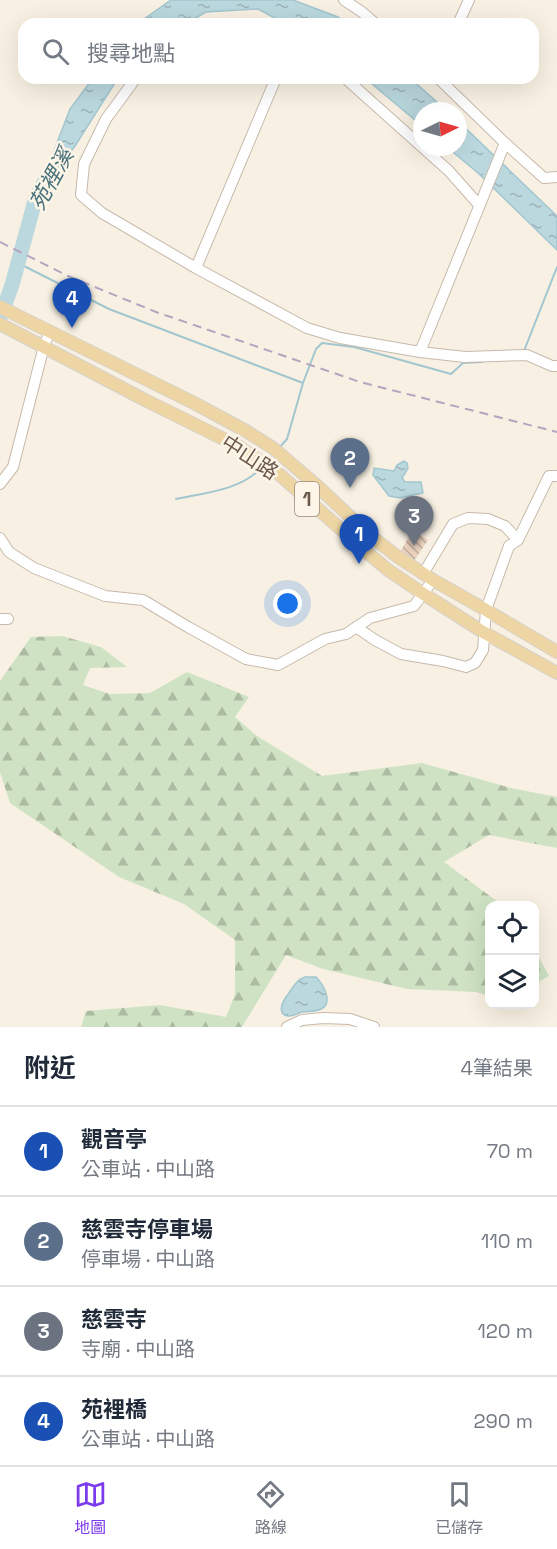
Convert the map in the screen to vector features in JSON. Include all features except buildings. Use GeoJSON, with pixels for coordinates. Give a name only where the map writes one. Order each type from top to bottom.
{"type":"FeatureCollection","features":[{"type":"Feature","properties":{"kind":"main road","name":"1"},"geometry":{"type":"LineString","coordinates":[[0,307],[50,331]]}},
{"type":"Feature","properties":{"kind":"main road","name":"1"},"geometry":{"type":"LineString","coordinates":[[0,324],[44,346]]}},
{"type":"Feature","properties":{"kind":"main road","name":"中山路"},"geometry":{"type":"LineString","coordinates":[[50,331],[194,403],[273,448],[372,537],[398,557],[557,652]]}},
{"type":"Feature","properties":{"kind":"main road","name":"中山路"},"geometry":{"type":"LineString","coordinates":[[44,346],[238,446],[279,475],[388,570],[483,632],[557,673]]}},
{"type":"Feature","properties":{"kind":"main road"},"geometry":{"type":"LineString","coordinates":[[363,549],[372,537]]}},
{"type":"Feature","properties":{"kind":"lane"},"geometry":{"type":"LineString","coordinates":[[344,0],[369,18]]}},
{"type":"Feature","properties":{"kind":"lane"},"geometry":{"type":"LineString","coordinates":[[461,18],[469,0]]}},
{"type":"Feature","properties":{"kind":"lane"},"geometry":{"type":"LineString","coordinates":[[132,84],[106,119],[84,164],[81,195],[102,213],[196,268],[307,328],[340,338],[420,351],[465,357],[527,356],[557,366]]}},
{"type":"Feature","properties":{"kind":"lane"},"geometry":{"type":"LineString","coordinates":[[196,268],[273,84]]}},
{"type":"Feature","properties":{"kind":"lane"},"geometry":{"type":"LineString","coordinates":[[352,84],[449,171],[480,203]]}},
{"type":"Feature","properties":{"kind":"lane"},"geometry":{"type":"LineString","coordinates":[[444,84],[544,178],[557,177]]}},
{"type":"Feature","properties":{"kind":"lane"},"geometry":{"type":"LineString","coordinates":[[420,351],[505,143]]}},
{"type":"Feature","properties":{"kind":"lane"},"geometry":{"type":"LineString","coordinates":[[0,484],[13,467],[44,346],[50,331]]}},
{"type":"Feature","properties":{"kind":"lane"},"geometry":{"type":"LineString","coordinates":[[356,627],[401,654],[466,667],[475,663],[483,650],[486,610],[509,546],[518,540],[549,476],[557,476]]}},
{"type":"Feature","properties":{"kind":"lane"},"geometry":{"type":"LineString","coordinates":[[0,538],[9,552],[34,568],[105,596],[143,600],[246,659],[278,665],[325,639],[346,634],[370,618],[414,606],[453,524],[468,518],[488,519],[505,526],[518,540]]}},
{"type":"Feature","properties":{"kind":"lane"},"geometry":{"type":"LineString","coordinates":[[287,1027],[302,1020],[332,1018],[350,1019],[374,1027]]}},
{"type":"Feature","properties":{"kind":"green space"},"geometry":{"type":"Polygon","coordinates":[[[62,636],[101,647],[127,667],[90,668],[83,685],[110,694],[150,693],[187,672],[249,697],[235,717],[257,736],[322,776],[422,763],[511,788],[557,797],[557,848],[489,835],[444,862],[497,901],[485,901],[485,995],[476,992],[407,989],[323,969],[286,955],[242,1027],[81,1027],[86,1011],[160,1005],[226,1017],[235,994],[235,940],[184,904],[119,877],[10,803],[0,772],[0,681],[31,637],[62,636]]]}},
{"type":"Feature","properties":{"kind":"green space"},"geometry":{"type":"Polygon","coordinates":[[[539,957],[549,976],[539,982],[539,957]]]}},
{"type":"Feature","properties":{"kind":"water"},"geometry":{"type":"Polygon","coordinates":[[[171,0],[293,0],[339,18],[275,18],[258,9],[206,12],[196,18],[146,18],[171,0]]]}},
{"type":"Feature","properties":{"kind":"water","name":"苑裡溪"},"geometry":{"type":"Polygon","coordinates":[[[89,84],[114,84],[75,146],[36,197],[70,109],[89,84]]]}},
{"type":"Feature","properties":{"kind":"water"},"geometry":{"type":"Polygon","coordinates":[[[372,84],[417,84],[437,102],[413,102],[413,118],[372,84]]]}},
{"type":"Feature","properties":{"kind":"water"},"geometry":{"type":"Polygon","coordinates":[[[467,130],[557,216],[557,250],[458,156],[467,156],[467,130]]]}},
{"type":"Feature","properties":{"kind":"water"},"geometry":{"type":"Polygon","coordinates":[[[404,461],[408,468],[402,478],[405,482],[421,482],[423,493],[400,498],[389,496],[373,475],[374,468],[394,471],[397,465],[404,461]]]}},
{"type":"Feature","properties":{"kind":"water"},"geometry":{"type":"Polygon","coordinates":[[[305,977],[316,977],[322,984],[327,998],[325,1006],[319,1010],[292,1016],[285,1015],[281,1011],[284,999],[305,977]]]}},
{"type":"Feature","properties":{"kind":"waterway","name":"苑裡溪"},"geometry":{"type":"LineString","coordinates":[[0,318],[12,285],[36,197],[46,179]]}},
{"type":"Feature","properties":{"kind":"waterway"},"geometry":{"type":"LineString","coordinates":[[18,263],[109,309],[303,383],[287,439],[279,448]]}},
{"type":"Feature","properties":{"kind":"waterway"},"geometry":{"type":"LineString","coordinates":[[524,351],[557,267]]}},
{"type":"Feature","properties":{"kind":"waterway"},"geometry":{"type":"LineString","coordinates":[[303,383],[316,349],[322,343],[354,347],[451,374],[463,363],[482,362]]}},
{"type":"Feature","properties":{"kind":"waterway"},"geometry":{"type":"LineString","coordinates":[[176,499],[233,486],[261,468]]}},
{"type":"Feature","properties":{"kind":"railway"},"geometry":{"type":"LineString","coordinates":[[0,242],[68,276],[156,312],[360,382],[557,432]]}},
{"type":"Feature","properties":{"kind":"place","name":"苑裡橋"},"geometry":{"type":"Point","coordinates":[72,328]}},
{"type":"Feature","properties":{"kind":"place","name":"慈雲寺停車場"},"geometry":{"type":"Point","coordinates":[350,488]}},
{"type":"Feature","properties":{"kind":"place","name":"慈雲寺"},"geometry":{"type":"Point","coordinates":[414,546]}},
{"type":"Feature","properties":{"kind":"place","name":"觀音亭"},"geometry":{"type":"Point","coordinates":[359,564]}}]}
